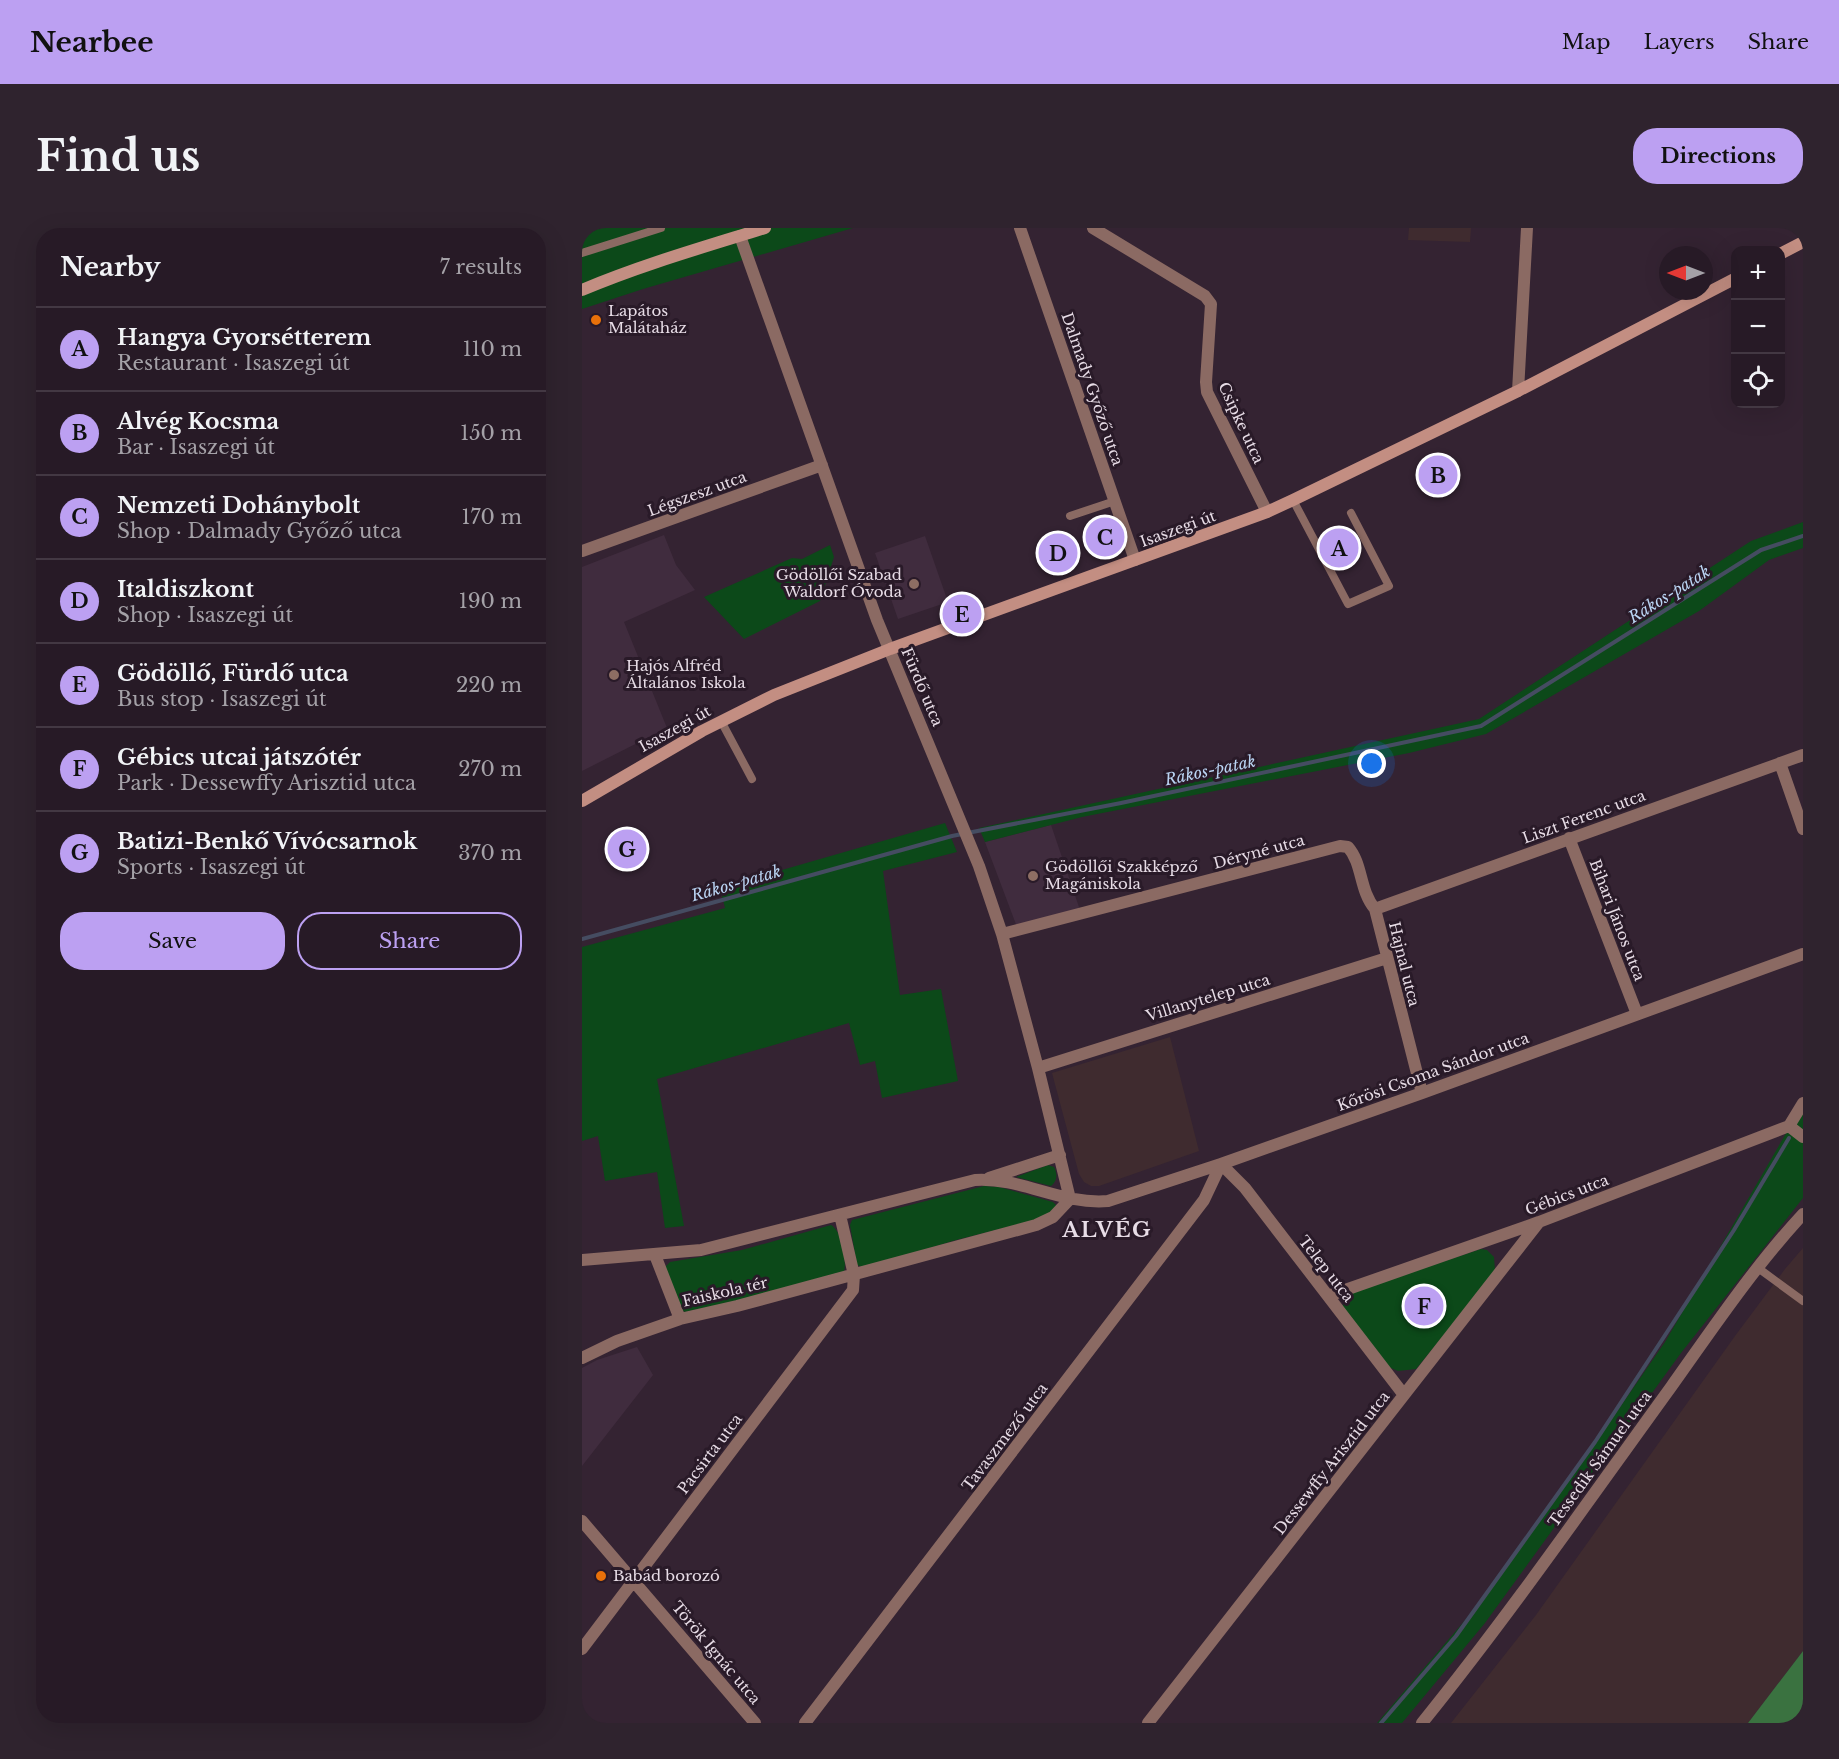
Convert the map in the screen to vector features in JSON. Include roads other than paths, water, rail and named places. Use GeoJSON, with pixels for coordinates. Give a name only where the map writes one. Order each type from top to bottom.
{"type":"FeatureCollection","features":[{"type":"Feature","properties":{"kind":"main road"},"geometry":{"type":"LineString","coordinates":[[582,290],[765,228]]}},
{"type":"Feature","properties":{"kind":"main road"},"geometry":{"type":"LineString","coordinates":[[1785,251],[1803,242]]}},
{"type":"Feature","properties":{"kind":"main road","name":"Isaszegi út"},"geometry":{"type":"LineString","coordinates":[[582,801],[721,721],[774,695],[890,649],[1267,512],[1518,390],[1731,282]]}},
{"type":"Feature","properties":{"kind":"street","name":"Dalmady Győző utca"},"geometry":{"type":"LineString","coordinates":[[1020,228],[1135,560]]}},
{"type":"Feature","properties":{"kind":"street","name":"Csipke utca"},"geometry":{"type":"LineString","coordinates":[[1093,228],[1205,296],[1211,304],[1207,392],[1267,512]]}},
{"type":"Feature","properties":{"kind":"street"},"geometry":{"type":"LineString","coordinates":[[1518,390],[1527,228]]}},
{"type":"Feature","properties":{"kind":"street","name":"Fürdő utca"},"geometry":{"type":"LineString","coordinates":[[740,236],[890,649],[970,841],[1002,934],[1059,1155]]}},
{"type":"Feature","properties":{"kind":"street","name":"Légszesz utca"},"geometry":{"type":"LineString","coordinates":[[582,550],[822,465]]}},
{"type":"Feature","properties":{"kind":"street","name":"Liszt Ferenc utca"},"geometry":{"type":"LineString","coordinates":[[1375,909],[1803,755]]}},
{"type":"Feature","properties":{"kind":"street"},"geometry":{"type":"LineString","coordinates":[[1780,763],[1803,829]]}},
{"type":"Feature","properties":{"kind":"street","name":"Bihari János utca"},"geometry":{"type":"LineString","coordinates":[[1569,838],[1637,1014]]}},
{"type":"Feature","properties":{"kind":"street","name":"Déryné utca"},"geometry":{"type":"LineString","coordinates":[[1002,934],[1340,846],[1348,847]]}},
{"type":"Feature","properties":{"kind":"street","name":"Hajnal utca"},"geometry":{"type":"LineString","coordinates":[[1348,847],[1353,855],[1366,897],[1375,909],[1422,1093]]}},
{"type":"Feature","properties":{"kind":"street","name":"Kőrösi Csoma Sándor utca"},"geometry":{"type":"LineString","coordinates":[[1070,1199],[1090,1202],[1108,1201],[1221,1164],[1803,954]]}},
{"type":"Feature","properties":{"kind":"street","name":"Villanytelep utca"},"geometry":{"type":"LineString","coordinates":[[1038,1068],[1387,958]]}},
{"type":"Feature","properties":{"kind":"street"},"geometry":{"type":"LineString","coordinates":[[1802,1133],[1789,1126],[1803,1103]]}},
{"type":"Feature","properties":{"kind":"street","name":"Gébics utca"},"geometry":{"type":"LineString","coordinates":[[1328,1296],[1539,1222],[1789,1126]]}},
{"type":"Feature","properties":{"kind":"street"},"geometry":{"type":"LineString","coordinates":[[582,1260],[701,1251],[961,1182],[986,1179],[1059,1155],[1070,1199],[1007,1182],[986,1179]]}},
{"type":"Feature","properties":{"kind":"street","name":"Telep utca"},"geometry":{"type":"LineString","coordinates":[[1221,1164],[1245,1188],[1404,1395]]}},
{"type":"Feature","properties":{"kind":"street","name":"Tavaszmező utca"},"geometry":{"type":"LineString","coordinates":[[805,1723],[1204,1200],[1221,1164]]}},
{"type":"Feature","properties":{"kind":"street","name":"Faiskola tér"},"geometry":{"type":"LineString","coordinates":[[655,1255],[680,1320],[1036,1225],[1053,1217],[1070,1199]]}},
{"type":"Feature","properties":{"kind":"street","name":"Tessedik Sámuel utca"},"geometry":{"type":"LineString","coordinates":[[1422,1723],[1479,1652],[1758,1269],[1803,1214]]}},
{"type":"Feature","properties":{"kind":"street"},"geometry":{"type":"LineString","coordinates":[[840,1215],[854,1275]]}},
{"type":"Feature","properties":{"kind":"street","name":"Dessewffy Arisztid utca"},"geometry":{"type":"LineString","coordinates":[[1148,1723],[1539,1222]]}},
{"type":"Feature","properties":{"kind":"street","name":"Pacsirta utca"},"geometry":{"type":"LineString","coordinates":[[582,1649],[853,1290],[854,1275]]}},
{"type":"Feature","properties":{"kind":"street"},"geometry":{"type":"LineString","coordinates":[[582,1358],[617,1341],[680,1320]]}},
{"type":"Feature","properties":{"kind":"street","name":"Török Ignác utca"},"geometry":{"type":"LineString","coordinates":[[582,1521],[755,1723]]}},
{"type":"Feature","properties":{"kind":"lane"},"geometry":{"type":"LineString","coordinates":[[582,253],[661,228]]}},
{"type":"Feature","properties":{"kind":"lane"},"geometry":{"type":"LineString","coordinates":[[1293,500],[1348,604],[1389,586],[1351,513]]}},
{"type":"Feature","properties":{"kind":"lane"},"geometry":{"type":"LineString","coordinates":[[1070,516],[1115,501]]}},
{"type":"Feature","properties":{"kind":"lane"},"geometry":{"type":"LineString","coordinates":[[721,721],[752,779]]}},
{"type":"Feature","properties":{"kind":"lane"},"geometry":{"type":"LineString","coordinates":[[1758,1269],[1803,1301]]}},
{"type":"Feature","properties":{"kind":"waterway","name":"Rákos-patak"},"geometry":{"type":"LineString","coordinates":[[582,939],[952,836],[1121,803],[1481,726],[1761,550],[1803,536]]}},
{"type":"Feature","properties":{"kind":"waterway"},"geometry":{"type":"LineString","coordinates":[[1381,1723],[1456,1636],[1595,1442],[1734,1230],[1789,1138]]}},
{"type":"Feature","properties":{"kind":"place","name":"Lapátos Malátaház"},"geometry":{"type":"Point","coordinates":[596,320]}},
{"type":"Feature","properties":{"kind":"place","name":"Alvég Kocsma"},"geometry":{"type":"Point","coordinates":[1438,475]}},
{"type":"Feature","properties":{"kind":"place","name":"Nemzeti Dohánybolt"},"geometry":{"type":"Point","coordinates":[1105,537]}},
{"type":"Feature","properties":{"kind":"place","name":"Hangya Gyorsétterem"},"geometry":{"type":"Point","coordinates":[1339,548]}},
{"type":"Feature","properties":{"kind":"place","name":"Italdiszkont"},"geometry":{"type":"Point","coordinates":[1058,553]}},
{"type":"Feature","properties":{"kind":"place","name":"Gödöllői Szabad Waldorf Óvoda"},"geometry":{"type":"Point","coordinates":[914,584]}},
{"type":"Feature","properties":{"kind":"place","name":"Gödöllő, Fürdő utca"},"geometry":{"type":"Point","coordinates":[962,614]}},
{"type":"Feature","properties":{"kind":"place","name":"Hajós Alfréd Általános Iskola"},"geometry":{"type":"Point","coordinates":[614,675]}},
{"type":"Feature","properties":{"kind":"place","name":"Batizi-Benkő Vívócsarnok"},"geometry":{"type":"Point","coordinates":[627,849]}},
{"type":"Feature","properties":{"kind":"place","name":"Gödöllői Szakképző Magániskola"},"geometry":{"type":"Point","coordinates":[1033,876]}},
{"type":"Feature","properties":{"kind":"place","name":"Gébics utcai játszótér"},"geometry":{"type":"Point","coordinates":[1424,1306]}},
{"type":"Feature","properties":{"kind":"place","name":"Babád borozó"},"geometry":{"type":"Point","coordinates":[601,1576]}},
{"type":"Feature","properties":{"kind":"district","name":"ALVÉG"},"geometry":{"type":"Point","coordinates":[1107,1230]}}]}
